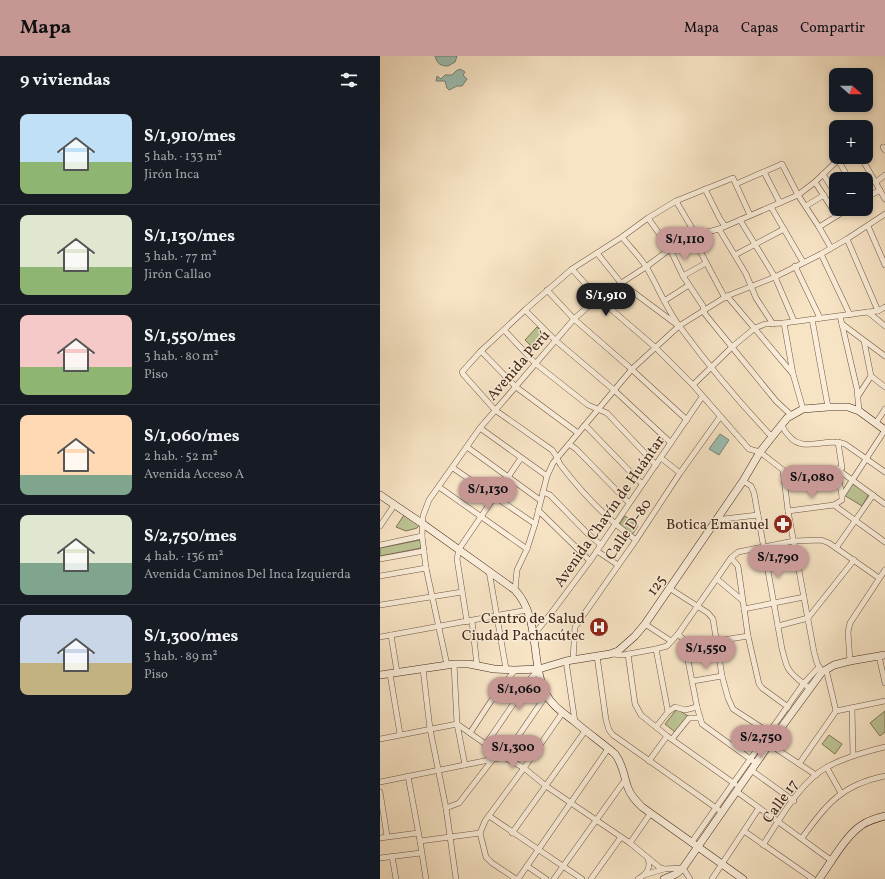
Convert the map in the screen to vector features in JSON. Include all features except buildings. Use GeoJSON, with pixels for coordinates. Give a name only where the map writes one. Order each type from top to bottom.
{"type":"FeatureCollection","features":[{"type":"Feature","properties":{"kind":"main road","name":"125"},"geometry":{"type":"LineString","coordinates":[[380,675],[450,664],[494,669],[538,669],[570,660],[610,654],[623,648],[645,624],[743,481],[760,452],[791,415],[803,409],[848,407],[859,411],[885,430]]}},
{"type":"Feature","properties":{"kind":"main road"},"geometry":{"type":"LineString","coordinates":[[380,495],[383,501],[395,504],[515,590],[528,610],[538,669],[546,694],[553,703],[618,758],[632,796],[650,814],[743,879]]}},
{"type":"Feature","properties":{"kind":"main road"},"geometry":{"type":"LineString","coordinates":[[664,879],[676,874],[683,868],[694,845],[736,787],[751,770],[753,761],[769,744],[772,734],[806,685],[822,669],[850,661],[882,656]]}},
{"type":"Feature","properties":{"kind":"main road"},"geometry":{"type":"LineString","coordinates":[[820,879],[857,828],[868,821],[885,816]]}},
{"type":"Feature","properties":{"kind":"street"},"geometry":{"type":"LineString","coordinates":[[736,184],[782,164],[798,195],[831,248]]}},
{"type":"Feature","properties":{"kind":"street","name":"Avenida Perú"},"geometry":{"type":"LineString","coordinates":[[465,765],[457,724],[450,664],[438,627],[426,568],[422,536],[425,508],[429,500],[480,428],[495,410],[574,319],[598,298],[646,267],[670,249],[694,236],[719,229],[798,195],[815,182],[833,164]]}},
{"type":"Feature","properties":{"kind":"street"},"geometry":{"type":"LineString","coordinates":[[865,164],[885,199]]}},
{"type":"Feature","properties":{"kind":"street"},"geometry":{"type":"LineString","coordinates":[[764,172],[780,203]]}},
{"type":"Feature","properties":{"kind":"street"},"geometry":{"type":"LineString","coordinates":[[823,174],[829,183]]}},
{"type":"Feature","properties":{"kind":"street"},"geometry":{"type":"LineString","coordinates":[[876,182],[885,175]]}},
{"type":"Feature","properties":{"kind":"street"},"geometry":{"type":"LineString","coordinates":[[636,540],[597,506],[562,468],[558,457],[552,450],[495,410],[462,373],[481,351],[572,269],[676,201],[733,178],[750,215]]}},
{"type":"Feature","properties":{"kind":"street"},"geometry":{"type":"LineString","coordinates":[[815,182],[829,203]]}},
{"type":"Feature","properties":{"kind":"street"},"geometry":{"type":"LineString","coordinates":[[705,189],[720,219],[726,226]]}},
{"type":"Feature","properties":{"kind":"street"},"geometry":{"type":"LineString","coordinates":[[873,194],[880,190]]}},
{"type":"Feature","properties":{"kind":"street"},"geometry":{"type":"LineString","coordinates":[[806,206],[824,195]]}},
{"type":"Feature","properties":{"kind":"street"},"geometry":{"type":"LineString","coordinates":[[676,201],[706,263],[726,297],[755,328],[793,374]]}},
{"type":"Feature","properties":{"kind":"street"},"geometry":{"type":"LineString","coordinates":[[770,207],[803,262]]}},
{"type":"Feature","properties":{"kind":"street"},"geometry":{"type":"LineString","coordinates":[[515,590],[517,570],[527,549],[535,524],[547,476],[558,457],[632,369],[679,326],[703,311],[726,297],[752,285],[775,277],[821,254],[885,214]]}},
{"type":"Feature","properties":{"kind":"street"},"geometry":{"type":"LineString","coordinates":[[819,227],[837,216]]}},
{"type":"Feature","properties":{"kind":"street"},"geometry":{"type":"LineString","coordinates":[[648,218],[670,249],[683,276],[703,306],[703,311],[776,401],[791,415]]}},
{"type":"Feature","properties":{"kind":"street"},"geometry":{"type":"LineString","coordinates":[[740,220],[775,277],[794,322]]}},
{"type":"Feature","properties":{"kind":"street"},"geometry":{"type":"LineString","coordinates":[[868,226],[885,265]]}},
{"type":"Feature","properties":{"kind":"street"},"geometry":{"type":"LineString","coordinates":[[719,229],[752,285],[756,298],[773,324]]}},
{"type":"Feature","properties":{"kind":"street"},"geometry":{"type":"LineString","coordinates":[[735,255],[784,229]]}},
{"type":"Feature","properties":{"kind":"street"},"geometry":{"type":"LineString","coordinates":[[622,237],[646,267],[679,326],[711,368],[772,437]]}},
{"type":"Feature","properties":{"kind":"street"},"geometry":{"type":"LineString","coordinates":[[847,239],[878,311]]}},
{"type":"Feature","properties":{"kind":"street"},"geometry":{"type":"LineString","coordinates":[[597,253],[622,282],[679,326]]}},
{"type":"Feature","properties":{"kind":"street"},"geometry":{"type":"LineString","coordinates":[[821,254],[850,315]]}},
{"type":"Feature","properties":{"kind":"street"},"geometry":{"type":"LineString","coordinates":[[683,276],[706,263]]}},
{"type":"Feature","properties":{"kind":"street"},"geometry":{"type":"LineString","coordinates":[[795,266],[820,318]]}},
{"type":"Feature","properties":{"kind":"street"},"geometry":{"type":"LineString","coordinates":[[572,269],[598,298],[656,348],[693,385],[749,449],[760,452],[783,470],[788,511],[814,652],[822,669],[836,711]]}},
{"type":"Feature","properties":{"kind":"street"},"geometry":{"type":"LineString","coordinates":[[664,301],[689,285]]}},
{"type":"Feature","properties":{"kind":"street"},"geometry":{"type":"LineString","coordinates":[[547,290],[574,319],[632,369],[687,420]]}},
{"type":"Feature","properties":{"kind":"street"},"geometry":{"type":"LineString","coordinates":[[693,385],[732,347],[755,328],[773,324],[878,311],[885,308]]}},
{"type":"Feature","properties":{"kind":"street"},"geometry":{"type":"LineString","coordinates":[[525,310],[555,340],[614,390],[671,443]]}},
{"type":"Feature","properties":{"kind":"street"},"geometry":{"type":"LineString","coordinates":[[868,312],[885,326]]}},
{"type":"Feature","properties":{"kind":"street"},"geometry":{"type":"LineString","coordinates":[[840,316],[855,378],[859,411]]}},
{"type":"Feature","properties":{"kind":"street"},"geometry":{"type":"LineString","coordinates":[[812,319],[828,407]]}},
{"type":"Feature","properties":{"kind":"street"},"geometry":{"type":"LineString","coordinates":[[784,323],[793,374],[803,409]]}},
{"type":"Feature","properties":{"kind":"street"},"geometry":{"type":"LineString","coordinates":[[842,324],[885,356]]}},
{"type":"Feature","properties":{"kind":"street"},"geometry":{"type":"LineString","coordinates":[[504,330],[536,364],[578,398],[597,410],[607,414],[656,465]]}},
{"type":"Feature","properties":{"kind":"street"},"geometry":{"type":"LineString","coordinates":[[864,341],[871,376],[885,387]]}},
{"type":"Feature","properties":{"kind":"street"},"geometry":{"type":"LineString","coordinates":[[481,351],[516,387],[578,433]]}},
{"type":"Feature","properties":{"kind":"street"},"geometry":{"type":"LineString","coordinates":[[858,396],[871,376]]}},
{"type":"Feature","properties":{"kind":"street","name":"Avenida Chavín de Huántar"},"geometry":{"type":"LineString","coordinates":[[533,636],[590,561],[702,397]]}},
{"type":"Feature","properties":{"kind":"street"},"geometry":{"type":"LineString","coordinates":[[876,423],[885,409]]}},
{"type":"Feature","properties":{"kind":"street","name":"Calle D-80"},"geometry":{"type":"LineString","coordinates":[[575,722],[570,660],[575,627],[720,417]]}},
{"type":"Feature","properties":{"kind":"street"},"geometry":{"type":"LineString","coordinates":[[782,424],[783,429],[787,434],[799,444],[805,445],[838,442],[845,444],[885,472]]}},
{"type":"Feature","properties":{"kind":"street"},"geometry":{"type":"LineString","coordinates":[[584,425],[642,484]]}},
{"type":"Feature","properties":{"kind":"street"},"geometry":{"type":"LineString","coordinates":[[480,428],[547,476]]}},
{"type":"Feature","properties":{"kind":"street"},"geometry":{"type":"LineString","coordinates":[[788,511],[834,505],[842,500],[842,496],[885,430]]}},
{"type":"Feature","properties":{"kind":"street"},"geometry":{"type":"LineString","coordinates":[[784,480],[842,467],[838,442]]}},
{"type":"Feature","properties":{"kind":"street"},"geometry":{"type":"LineString","coordinates":[[569,444],[629,503]]}},
{"type":"Feature","properties":{"kind":"street"},"geometry":{"type":"LineString","coordinates":[[467,447],[540,500]]}},
{"type":"Feature","properties":{"kind":"street"},"geometry":{"type":"LineString","coordinates":[[477,666],[470,621],[462,592],[457,559],[459,549],[521,458]]}},
{"type":"Feature","properties":{"kind":"street"},"geometry":{"type":"LineString","coordinates":[[661,458],[680,473]]}},
{"type":"Feature","properties":{"kind":"street"},"geometry":{"type":"LineString","coordinates":[[452,468],[535,524]]}},
{"type":"Feature","properties":{"kind":"street"},"geometry":{"type":"LineString","coordinates":[[837,469],[885,504]]}},
{"type":"Feature","properties":{"kind":"street"},"geometry":{"type":"LineString","coordinates":[[837,469],[842,496]]}},
{"type":"Feature","properties":{"kind":"street"},"geometry":{"type":"LineString","coordinates":[[743,481],[749,484],[752,488],[782,649],[788,669],[806,685]]}},
{"type":"Feature","properties":{"kind":"street"},"geometry":{"type":"LineString","coordinates":[[439,487],[527,549]]}},
{"type":"Feature","properties":{"kind":"street"},"geometry":{"type":"LineString","coordinates":[[542,492],[550,495],[587,533],[601,545]]}},
{"type":"Feature","properties":{"kind":"street"},"geometry":{"type":"LineString","coordinates":[[836,548],[873,495]]}},
{"type":"Feature","properties":{"kind":"street"},"geometry":{"type":"LineString","coordinates":[[380,526],[395,504]]}},
{"type":"Feature","properties":{"kind":"street"},"geometry":{"type":"LineString","coordinates":[[834,505],[885,542]]}},
{"type":"Feature","properties":{"kind":"street"},"geometry":{"type":"LineString","coordinates":[[538,510],[590,561]]}},
{"type":"Feature","properties":{"kind":"street"},"geometry":{"type":"LineString","coordinates":[[715,520],[758,516]]}},
{"type":"Feature","properties":{"kind":"street"},"geometry":{"type":"LineString","coordinates":[[380,545],[422,536]]}},
{"type":"Feature","properties":{"kind":"street"},"geometry":{"type":"LineString","coordinates":[[610,654],[628,654],[667,646],[678,634],[730,558],[738,552],[794,541],[821,540],[883,575],[850,623],[848,632],[850,661]]}},
{"type":"Feature","properties":{"kind":"street"},"geometry":{"type":"LineString","coordinates":[[380,559],[424,551]]}},
{"type":"Feature","properties":{"kind":"street"},"geometry":{"type":"LineString","coordinates":[[597,551],[618,565]]}},
{"type":"Feature","properties":{"kind":"street"},"geometry":{"type":"LineString","coordinates":[[730,558],[738,566],[748,636],[759,684],[762,688],[790,708]]}},
{"type":"Feature","properties":{"kind":"street"},"geometry":{"type":"LineString","coordinates":[[778,626],[808,618],[854,560]]}},
{"type":"Feature","properties":{"kind":"street"},"geometry":{"type":"LineString","coordinates":[[380,576],[426,568]]}},
{"type":"Feature","properties":{"kind":"street"},"geometry":{"type":"LineString","coordinates":[[489,571],[498,615],[506,669]]}},
{"type":"Feature","properties":{"kind":"street"},"geometry":{"type":"LineString","coordinates":[[717,579],[742,600]]}},
{"type":"Feature","properties":{"kind":"street"},"geometry":{"type":"LineString","coordinates":[[669,588],[708,613],[713,619],[722,676],[728,698],[733,709],[772,734],[736,787]]}},
{"type":"Feature","properties":{"kind":"street"},"geometry":{"type":"LineString","coordinates":[[380,605],[462,592]]}},
{"type":"Feature","properties":{"kind":"street"},"geometry":{"type":"LineString","coordinates":[[744,609],[804,597]]}},
{"type":"Feature","properties":{"kind":"street"},"geometry":{"type":"LineString","coordinates":[[380,637],[528,610]]}},
{"type":"Feature","properties":{"kind":"street"},"geometry":{"type":"LineString","coordinates":[[645,624],[671,641]]}},
{"type":"Feature","properties":{"kind":"street"},"geometry":{"type":"LineString","coordinates":[[678,634],[683,639],[685,645],[697,707],[702,724],[753,761]]}},
{"type":"Feature","properties":{"kind":"street"},"geometry":{"type":"LineString","coordinates":[[391,635],[398,672]]}},
{"type":"Feature","properties":{"kind":"street"},"geometry":{"type":"LineString","coordinates":[[717,641],[748,636]]}},
{"type":"Feature","properties":{"kind":"street"},"geometry":{"type":"LineString","coordinates":[[656,649],[668,712]]}},
{"type":"Feature","properties":{"kind":"street"},"geometry":{"type":"LineString","coordinates":[[628,654],[634,698],[637,710],[641,715],[736,787],[759,808],[832,861]]}},
{"type":"Feature","properties":{"kind":"street"},"geometry":{"type":"LineString","coordinates":[[597,656],[606,720],[609,730],[613,735],[719,810]]}},
{"type":"Feature","properties":{"kind":"street"},"geometry":{"type":"LineString","coordinates":[[882,656],[885,683]]}},
{"type":"Feature","properties":{"kind":"street"},"geometry":{"type":"LineString","coordinates":[[423,669],[430,729],[437,770],[446,808],[456,879]]}},
{"type":"Feature","properties":{"kind":"street"},"geometry":{"type":"LineString","coordinates":[[486,744],[538,669]]}},
{"type":"Feature","properties":{"kind":"street"},"geometry":{"type":"LineString","coordinates":[[470,733],[515,670]]}},
{"type":"Feature","properties":{"kind":"street"},"geometry":{"type":"LineString","coordinates":[[390,674],[400,734]]}},
{"type":"Feature","properties":{"kind":"street"},"geometry":{"type":"LineString","coordinates":[[693,681],[722,676]]}},
{"type":"Feature","properties":{"kind":"street"},"geometry":{"type":"LineString","coordinates":[[380,782],[504,757],[546,694]]}},
{"type":"Feature","properties":{"kind":"street"},"geometry":{"type":"LineString","coordinates":[[799,764],[836,711],[885,701]]}},
{"type":"Feature","properties":{"kind":"street"},"geometry":{"type":"LineString","coordinates":[[656,727],[668,712],[675,707],[686,710],[697,707]]}},
{"type":"Feature","properties":{"kind":"street"},"geometry":{"type":"LineString","coordinates":[[852,708],[853,755]]}},
{"type":"Feature","properties":{"kind":"street"},"geometry":{"type":"LineString","coordinates":[[563,712],[482,826],[480,833],[486,857],[492,863],[517,879],[608,749]]}},
{"type":"Feature","properties":{"kind":"street"},"geometry":{"type":"LineString","coordinates":[[672,739],[689,718],[700,718]]}},
{"type":"Feature","properties":{"kind":"street"},"geometry":{"type":"LineString","coordinates":[[380,739],[457,724],[504,757],[524,768],[546,786],[630,843],[659,867],[664,869]]}},
{"type":"Feature","properties":{"kind":"street"},"geometry":{"type":"LineString","coordinates":[[512,833],[586,731]]}},
{"type":"Feature","properties":{"kind":"street"},"geometry":{"type":"LineString","coordinates":[[649,761],[667,736]]}},
{"type":"Feature","properties":{"kind":"street"},"geometry":{"type":"LineString","coordinates":[[769,744],[816,775]]}},
{"type":"Feature","properties":{"kind":"street","name":"Calle 17"},"geometry":{"type":"LineString","coordinates":[[763,844],[794,801],[816,775],[853,755],[885,748]]}},
{"type":"Feature","properties":{"kind":"street"},"geometry":{"type":"LineString","coordinates":[[446,808],[459,803],[493,760]]}},
{"type":"Feature","properties":{"kind":"street"},"geometry":{"type":"LineString","coordinates":[[827,768],[841,793]]}},
{"type":"Feature","properties":{"kind":"street"},"geometry":{"type":"LineString","coordinates":[[751,770],[794,801]]}},
{"type":"Feature","properties":{"kind":"street"},"geometry":{"type":"LineString","coordinates":[[408,776],[426,879]]}},
{"type":"Feature","properties":{"kind":"street"},"geometry":{"type":"LineString","coordinates":[[802,838],[827,805],[841,793],[864,782],[885,776]]}},
{"type":"Feature","properties":{"kind":"street"},"geometry":{"type":"LineString","coordinates":[[554,879],[625,780]]}},
{"type":"Feature","properties":{"kind":"street"},"geometry":{"type":"LineString","coordinates":[[380,792],[387,836]]}},
{"type":"Feature","properties":{"kind":"street"},"geometry":{"type":"LineString","coordinates":[[712,879],[759,808]]}},
{"type":"Feature","properties":{"kind":"street"},"geometry":{"type":"LineString","coordinates":[[630,843],[650,814]]}},
{"type":"Feature","properties":{"kind":"street"},"geometry":{"type":"LineString","coordinates":[[489,816],[538,851],[582,879]]}},
{"type":"Feature","properties":{"kind":"street"},"geometry":{"type":"LineString","coordinates":[[744,831],[813,879]]}},
{"type":"Feature","properties":{"kind":"street"},"geometry":{"type":"LineString","coordinates":[[380,838],[418,833]]}},
{"type":"Feature","properties":{"kind":"street"},"geometry":{"type":"LineString","coordinates":[[420,841],[480,833]]}},
{"type":"Feature","properties":{"kind":"street"},"geometry":{"type":"LineString","coordinates":[[591,879],[621,837]]}},
{"type":"Feature","properties":{"kind":"street"},"geometry":{"type":"LineString","coordinates":[[380,858],[421,852]]}},
{"type":"Feature","properties":{"kind":"street"},"geometry":{"type":"LineString","coordinates":[[392,856],[396,879]]}},
{"type":"Feature","properties":{"kind":"street"},"geometry":{"type":"LineString","coordinates":[[644,876],[649,870],[650,864],[648,858]]}},
{"type":"Feature","properties":{"kind":"street"},"geometry":{"type":"LineString","coordinates":[[527,866],[546,879]]}},
{"type":"Feature","properties":{"kind":"street"},"geometry":{"type":"LineString","coordinates":[[638,879],[664,869],[683,868],[690,879]]}},
{"type":"Feature","properties":{"kind":"green space"},"geometry":{"type":"Polygon","coordinates":[[[537,327],[545,335],[532,347],[525,340],[537,327]]]}},
{"type":"Feature","properties":{"kind":"green space"},"geometry":{"type":"Polygon","coordinates":[[[851,483],[869,494],[862,506],[844,495],[851,483]]]}},
{"type":"Feature","properties":{"kind":"green space"},"geometry":{"type":"Polygon","coordinates":[[[404,515],[419,525],[417,528],[406,531],[396,527],[404,515]]]}},
{"type":"Feature","properties":{"kind":"green space"},"geometry":{"type":"Polygon","coordinates":[[[625,516],[638,526],[632,535],[619,525],[625,516]]]}},
{"type":"Feature","properties":{"kind":"green space"},"geometry":{"type":"Polygon","coordinates":[[[420,540],[421,548],[380,556],[380,548],[420,540]]]}},
{"type":"Feature","properties":{"kind":"green space"},"geometry":{"type":"Polygon","coordinates":[[[677,709],[688,716],[675,732],[665,724],[677,709]]]}},
{"type":"Feature","properties":{"kind":"green space"},"geometry":{"type":"Polygon","coordinates":[[[885,711],[885,732],[880,736],[870,723],[885,711]]]}},
{"type":"Feature","properties":{"kind":"green space"},"geometry":{"type":"Polygon","coordinates":[[[829,735],[842,744],[835,754],[822,744],[829,735]]]}},
{"type":"Feature","properties":{"kind":"water"},"geometry":{"type":"Polygon","coordinates":[[[435,56],[457,56],[455,62],[448,66],[443,66],[437,61],[435,56]]]}},
{"type":"Feature","properties":{"kind":"water"},"geometry":{"type":"Polygon","coordinates":[[[460,69],[465,72],[463,75],[467,79],[462,86],[457,86],[449,90],[445,81],[436,81],[437,76],[441,79],[445,75],[452,75],[460,69]]]}},
{"type":"Feature","properties":{"kind":"water"},"geometry":{"type":"Polygon","coordinates":[[[720,434],[729,440],[719,455],[709,449],[720,434]]]}},
{"type":"Feature","properties":{"kind":"place","name":"Botica Emanuel"},"geometry":{"type":"Point","coordinates":[783,524]}},
{"type":"Feature","properties":{"kind":"place","name":"Centro de Salud Ciudad Pachacútec"},"geometry":{"type":"Point","coordinates":[599,627]}}]}
